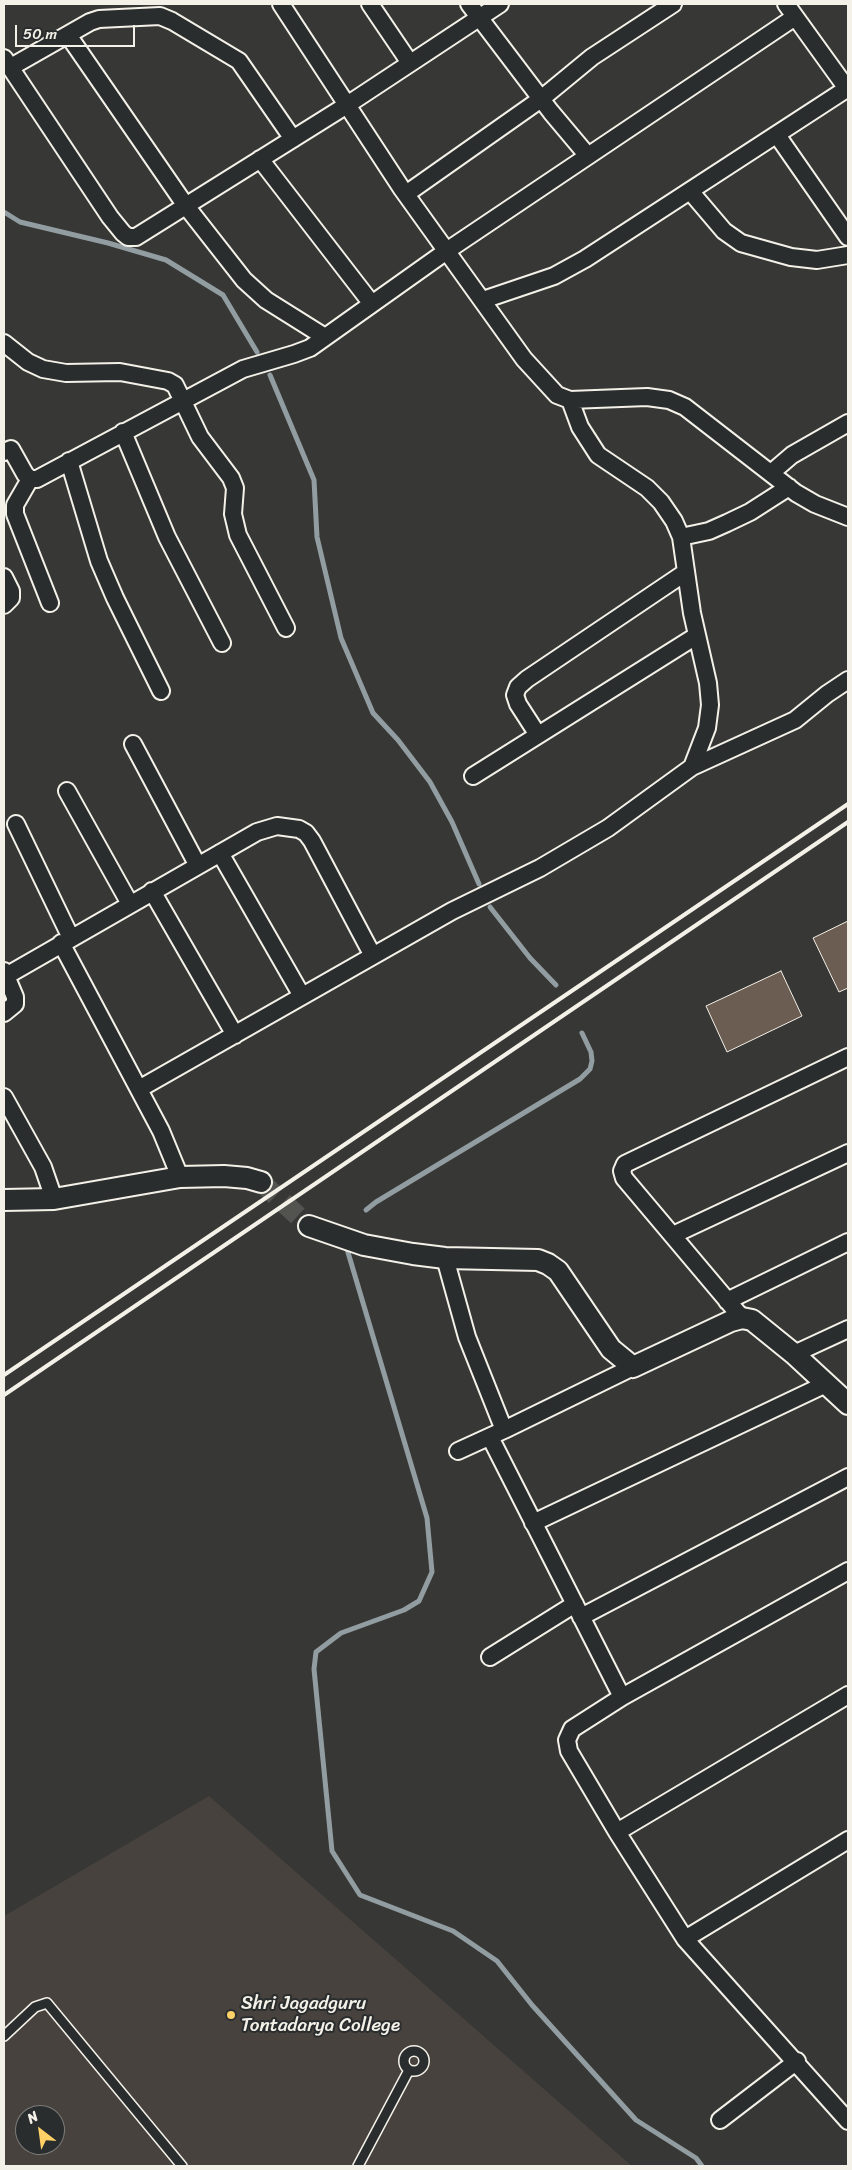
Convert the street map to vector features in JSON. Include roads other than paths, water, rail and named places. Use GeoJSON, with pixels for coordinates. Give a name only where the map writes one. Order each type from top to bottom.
{"type":"FeatureCollection","features":[{"type":"Feature","properties":{"kind":"street"},"geometry":{"type":"LineString","coordinates":[[281,4],[406,194],[448,250],[524,359],[557,395],[570,400],[647,397],[669,400],[685,408],[789,487],[816,504],[848,517]]}},
{"type":"Feature","properties":{"kind":"street"},"geometry":{"type":"LineString","coordinates":[[370,4],[410,63]]}},
{"type":"Feature","properties":{"kind":"street"},"geometry":{"type":"LineString","coordinates":[[469,4],[541,99],[588,156]]}},
{"type":"Feature","properties":{"kind":"street"},"geometry":{"type":"LineString","coordinates":[[293,139],[239,61],[230,53],[172,21],[161,10],[99,19],[7,63],[123,233],[128,237],[136,237],[260,160],[347,105],[500,4]]}},
{"type":"Feature","properties":{"kind":"street"},"geometry":{"type":"LineString","coordinates":[[406,194],[541,99],[592,57],[673,4]]}},
{"type":"Feature","properties":{"kind":"street"},"geometry":{"type":"LineString","coordinates":[[30,479],[37,479],[243,369],[294,354],[325,337],[448,250],[588,156],[791,10],[848,89],[585,259],[554,276],[483,300]]}},
{"type":"Feature","properties":{"kind":"street"},"geometry":{"type":"LineString","coordinates":[[68,35],[186,206],[244,280],[266,300],[325,337]]}},
{"type":"Feature","properties":{"kind":"street"},"geometry":{"type":"LineString","coordinates":[[777,135],[848,238]]}},
{"type":"Feature","properties":{"kind":"street"},"geometry":{"type":"LineString","coordinates":[[260,160],[372,304]]}},
{"type":"Feature","properties":{"kind":"street"},"geometry":{"type":"LineString","coordinates":[[690,191],[724,231],[741,243],[800,258],[817,260],[848,255]]}},
{"type":"Feature","properties":{"kind":"street"},"geometry":{"type":"LineString","coordinates":[[4,344],[28,362],[43,369],[66,373],[120,372],[175,385],[200,437],[231,478],[235,488],[233,514],[238,535],[286,628]]}},
{"type":"Feature","properties":{"kind":"street"},"geometry":{"type":"LineString","coordinates":[[570,400],[580,427],[598,455],[647,488],[661,502],[674,521],[681,537],[696,636],[708,683],[710,705],[707,728],[692,767]]}},
{"type":"Feature","properties":{"kind":"street"},"geometry":{"type":"LineString","coordinates":[[771,474],[792,455],[848,423]]}},
{"type":"Feature","properties":{"kind":"street"},"geometry":{"type":"LineString","coordinates":[[123,432],[167,538],[222,643]]}},
{"type":"Feature","properties":{"kind":"street"},"geometry":{"type":"LineString","coordinates":[[6,446],[30,479]]}},
{"type":"Feature","properties":{"kind":"street"},"geometry":{"type":"LineString","coordinates":[[69,461],[100,561],[115,598],[161,691]]}},
{"type":"Feature","properties":{"kind":"street"},"geometry":{"type":"LineString","coordinates":[[30,479],[15,505],[15,514],[50,603]]}},
{"type":"Feature","properties":{"kind":"street"},"geometry":{"type":"LineString","coordinates":[[681,537],[708,531],[727,523],[750,512],[789,487]]}},
{"type":"Feature","properties":{"kind":"street"},"geometry":{"type":"LineString","coordinates":[[538,735],[518,704],[515,696],[518,687],[526,679],[686,572]]}},
{"type":"Feature","properties":{"kind":"street"},"geometry":{"type":"LineString","coordinates":[[4,577],[11,598],[4,605]]}},
{"type":"Feature","properties":{"kind":"street"},"geometry":{"type":"LineString","coordinates":[[473,776],[696,636]]}},
{"type":"Feature","properties":{"kind":"street"},"geometry":{"type":"LineString","coordinates":[[139,1089],[452,911],[502,888],[557,858],[608,828],[692,767],[795,720],[848,680]]}},
{"type":"Feature","properties":{"kind":"street"},"geometry":{"type":"LineString","coordinates":[[133,744],[198,866]]}},
{"type":"Feature","properties":{"kind":"street"},"geometry":{"type":"LineString","coordinates":[[67,791],[130,904]]}},
{"type":"Feature","properties":{"kind":"street"},"geometry":{"type":"LineString","coordinates":[[16,824],[66,940],[139,1089],[162,1131],[180,1177]]}},
{"type":"Feature","properties":{"kind":"street"},"geometry":{"type":"LineString","coordinates":[[4,1013],[15,1004],[15,997],[5,973],[220,853],[266,829],[277,826],[299,829],[306,833],[312,841],[373,956]]}},
{"type":"Feature","properties":{"kind":"street"},"geometry":{"type":"LineString","coordinates":[[220,853],[302,996]]}},
{"type":"Feature","properties":{"kind":"street"},"geometry":{"type":"LineString","coordinates":[[152,891],[234,1034]]}},
{"type":"Feature","properties":{"kind":"street"},"geometry":{"type":"LineString","coordinates":[[742,1318],[624,1178],[622,1171],[625,1164],[848,1057]]}},
{"type":"Feature","properties":{"kind":"street"},"geometry":{"type":"LineString","coordinates":[[4,1097],[43,1167],[54,1199]]}},
{"type":"Feature","properties":{"kind":"street"},"geometry":{"type":"LineString","coordinates":[[673,1235],[848,1154]]}},
{"type":"Feature","properties":{"kind":"street"},"geometry":{"type":"LineString","coordinates":[[4,1200],[54,1199],[180,1177],[224,1176],[248,1178],[261,1182]]}},
{"type":"Feature","properties":{"kind":"street"},"geometry":{"type":"LineString","coordinates":[[309,1226],[364,1246],[445,1258],[538,1260],[548,1264],[558,1271],[611,1349],[632,1367]]}},
{"type":"Feature","properties":{"kind":"street"},"geometry":{"type":"LineString","coordinates":[[727,1301],[848,1242]]}},
{"type":"Feature","properties":{"kind":"street"},"geometry":{"type":"LineString","coordinates":[[445,1258],[497,1434],[533,1523],[622,1697]]}},
{"type":"Feature","properties":{"kind":"street"},"geometry":{"type":"LineString","coordinates":[[458,1451],[497,1434],[632,1367],[742,1318],[752,1320],[794,1354],[848,1404]]}},
{"type":"Feature","properties":{"kind":"street"},"geometry":{"type":"LineString","coordinates":[[794,1354],[848,1329]]}},
{"type":"Feature","properties":{"kind":"street"},"geometry":{"type":"LineString","coordinates":[[533,1523],[826,1384]]}},
{"type":"Feature","properties":{"kind":"street"},"geometry":{"type":"LineString","coordinates":[[490,1657],[578,1610],[848,1477]]}},
{"type":"Feature","properties":{"kind":"street"},"geometry":{"type":"LineString","coordinates":[[846,2113],[685,1939],[569,1751],[567,1740],[572,1729],[622,1697],[848,1571]]}},
{"type":"Feature","properties":{"kind":"street"},"geometry":{"type":"LineString","coordinates":[[618,1832],[848,1695]]}},
{"type":"Feature","properties":{"kind":"street"},"geometry":{"type":"LineString","coordinates":[[685,1939],[848,1840]]}},
{"type":"Feature","properties":{"kind":"street"},"geometry":{"type":"LineString","coordinates":[[720,2120],[797,2062]]}},
{"type":"Feature","properties":{"kind":"lane"},"geometry":{"type":"LineString","coordinates":[[4,2036],[35,2007],[47,2003],[182,2166]]}},
{"type":"Feature","properties":{"kind":"lane"},"geometry":{"type":"LineString","coordinates":[[358,2166],[409,2070]]}},
{"type":"Feature","properties":{"kind":"waterway"},"geometry":{"type":"LineString","coordinates":[[4,212],[20,222],[108,243],[166,260],[223,295],[257,352]]}},
{"type":"Feature","properties":{"kind":"waterway"},"geometry":{"type":"LineString","coordinates":[[270,375],[314,480],[317,537],[341,638],[373,713],[398,740],[430,782],[452,822],[479,884]]}},
{"type":"Feature","properties":{"kind":"waterway"},"geometry":{"type":"LineString","coordinates":[[490,907],[530,958],[556,985]]}},
{"type":"Feature","properties":{"kind":"waterway"},"geometry":{"type":"LineString","coordinates":[[366,1210],[376,1202],[580,1079],[590,1069],[592,1061],[591,1052],[582,1033]]}},
{"type":"Feature","properties":{"kind":"waterway"},"geometry":{"type":"LineString","coordinates":[[347,1249],[427,1518],[432,1572],[419,1601],[404,1610],[341,1633],[316,1652],[314,1669],[332,1851],[360,1895],[453,1931],[497,1961],[532,2005],[636,2120],[696,2158],[702,2166]]}},
{"type":"Feature","properties":{"kind":"tunnel"},"geometry":{"type":"LineString","coordinates":[[261,1182],[309,1226]]}},
{"type":"Feature","properties":{"kind":"railway"},"geometry":{"type":"LineString","coordinates":[[4,1375],[848,804]]}},
{"type":"Feature","properties":{"kind":"railway"},"geometry":{"type":"LineString","coordinates":[[4,1395],[848,822]]}},
{"type":"Feature","properties":{"kind":"place","name":"Shri Jagadguru Tontadarya College"},"geometry":{"type":"Point","coordinates":[231,2015]}}]}
